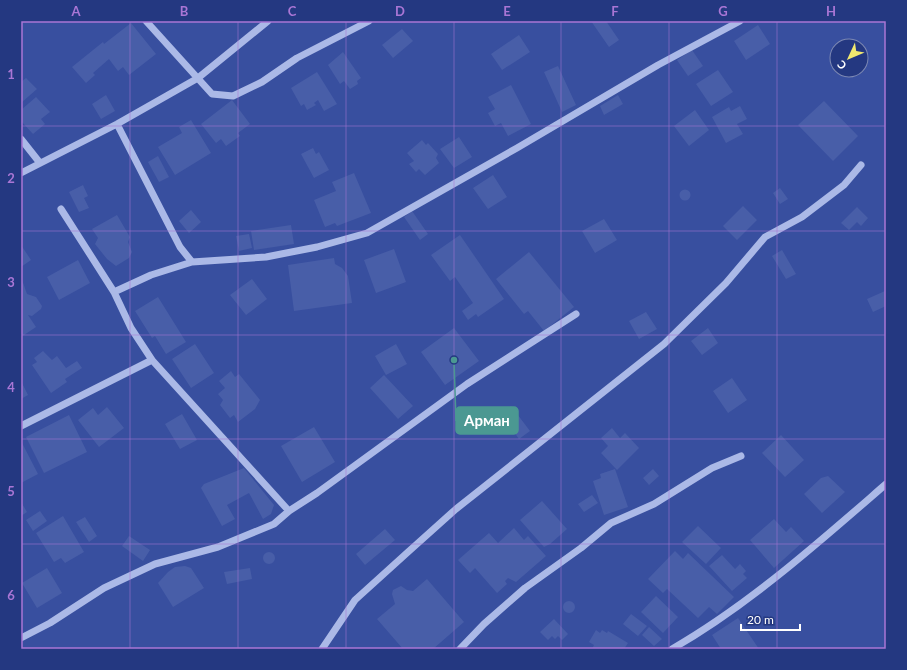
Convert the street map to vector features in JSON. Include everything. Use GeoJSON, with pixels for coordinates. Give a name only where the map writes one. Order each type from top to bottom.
{"type":"FeatureCollection","features":[{"type":"Feature","properties":{"kind":"street"},"geometry":{"type":"LineString","coordinates":[[146,21],[212,94],[233,96],[262,82],[297,58],[369,21]]}},
{"type":"Feature","properties":{"kind":"street"},"geometry":{"type":"LineString","coordinates":[[21,173],[117,124],[198,78],[268,21]]}},
{"type":"Feature","properties":{"kind":"street"},"geometry":{"type":"LineString","coordinates":[[114,292],[151,275],[192,262],[266,257],[317,247],[368,233],[658,65],[740,21]]}},
{"type":"Feature","properties":{"kind":"street"},"geometry":{"type":"LineString","coordinates":[[117,124],[180,247],[192,262]]}},
{"type":"Feature","properties":{"kind":"street"},"geometry":{"type":"LineString","coordinates":[[21,139],[40,163]]}},
{"type":"Feature","properties":{"kind":"street"},"geometry":{"type":"LineString","coordinates":[[322,649],[355,600],[408,552],[456,509],[664,344],[726,283],[765,237],[802,218],[844,185],[861,165]]}},
{"type":"Feature","properties":{"kind":"street"},"geometry":{"type":"LineString","coordinates":[[61,209],[114,292],[131,328],[152,360],[289,511]]}},
{"type":"Feature","properties":{"kind":"street"},"geometry":{"type":"LineString","coordinates":[[21,638],[50,623],[104,588],[155,564],[225,544],[274,524],[289,511],[324,488],[467,384],[576,314]]}},
{"type":"Feature","properties":{"kind":"street"},"geometry":{"type":"LineString","coordinates":[[21,426],[152,360]]}},
{"type":"Feature","properties":{"kind":"street"},"geometry":{"type":"LineString","coordinates":[[460,649],[484,624],[525,588],[581,548],[611,523],[654,504],[712,468],[741,456]]}},
{"type":"Feature","properties":{"kind":"street"},"geometry":{"type":"LineString","coordinates":[[672,649],[706,629],[740,605],[818,542],[886,484]]}},
{"type":"Feature","properties":{"kind":"shaded area"},"geometry":{"type":"Polygon","coordinates":[[[21,21],[886,21],[886,649],[21,649],[21,21]]]}},
{"type":"Feature","properties":{"kind":"building"},"geometry":{"type":"Polygon","coordinates":[[[591,21],[606,21],[619,40],[609,47],[591,21]]]}},
{"type":"Feature","properties":{"kind":"building"},"geometry":{"type":"Polygon","coordinates":[[[131,23],[156,54],[129,75],[123,67],[118,71],[109,59],[93,73],[95,75],[86,83],[72,67],[103,42],[104,44],[131,23]]]}},
{"type":"Feature","properties":{"kind":"building"},"geometry":{"type":"Polygon","coordinates":[[[758,25],[770,44],[746,60],[734,41],[758,25]]]}},
{"type":"Feature","properties":{"kind":"building"},"geometry":{"type":"Polygon","coordinates":[[[402,29],[413,41],[393,58],[382,45],[402,29]]]}},
{"type":"Feature","properties":{"kind":"building"},"geometry":{"type":"Polygon","coordinates":[[[519,35],[530,52],[502,70],[491,54],[519,35]]]}},
{"type":"Feature","properties":{"kind":"building"},"geometry":{"type":"Polygon","coordinates":[[[692,50],[703,66],[688,76],[677,60],[692,50]]]}},
{"type":"Feature","properties":{"kind":"building"},"geometry":{"type":"Polygon","coordinates":[[[343,52],[361,78],[357,81],[358,84],[350,89],[344,81],[340,84],[328,65],[343,52]]]}},
{"type":"Feature","properties":{"kind":"building"},"geometry":{"type":"Polygon","coordinates":[[[558,66],[576,105],[562,112],[544,72],[558,66]]]}},
{"type":"Feature","properties":{"kind":"building"},"geometry":{"type":"Polygon","coordinates":[[[718,70],[733,92],[711,106],[696,84],[718,70]]]}},
{"type":"Feature","properties":{"kind":"building"},"geometry":{"type":"Polygon","coordinates":[[[317,72],[337,104],[324,111],[318,100],[314,103],[316,105],[307,110],[304,104],[301,106],[291,88],[317,72]]]}},
{"type":"Feature","properties":{"kind":"building"},"geometry":{"type":"Polygon","coordinates":[[[26,78],[37,89],[21,103],[21,82],[26,78]]]}},
{"type":"Feature","properties":{"kind":"building"},"geometry":{"type":"Polygon","coordinates":[[[511,85],[531,124],[508,136],[501,123],[495,126],[488,113],[495,109],[488,97],[511,85]]]}},
{"type":"Feature","properties":{"kind":"building"},"geometry":{"type":"Polygon","coordinates":[[[106,95],[115,111],[101,119],[92,104],[106,95]]]}},
{"type":"Feature","properties":{"kind":"building"},"geometry":{"type":"Polygon","coordinates":[[[618,95],[623,104],[604,115],[600,106],[618,95]]]}},
{"type":"Feature","properties":{"kind":"building"},"geometry":{"type":"Polygon","coordinates":[[[36,97],[50,112],[41,119],[45,124],[33,134],[21,121],[21,110],[36,97]]]}},
{"type":"Feature","properties":{"kind":"building"},"geometry":{"type":"Polygon","coordinates":[[[232,100],[250,124],[238,133],[240,136],[226,146],[221,139],[216,143],[201,124],[232,100]]]}},
{"type":"Feature","properties":{"kind":"building"},"geometry":{"type":"Polygon","coordinates":[[[824,101],[858,136],[833,161],[798,125],[824,101]]]}},
{"type":"Feature","properties":{"kind":"building"},"geometry":{"type":"Polygon","coordinates":[[[740,106],[747,119],[737,124],[743,134],[726,143],[712,117],[729,107],[731,111],[740,106]]]}},
{"type":"Feature","properties":{"kind":"building"},"geometry":{"type":"Polygon","coordinates":[[[695,110],[709,130],[689,146],[674,126],[695,110]]]}},
{"type":"Feature","properties":{"kind":"building"},"geometry":{"type":"Polygon","coordinates":[[[191,120],[211,153],[175,175],[158,147],[182,133],[179,127],[191,120]]]}},
{"type":"Feature","properties":{"kind":"building"},"geometry":{"type":"Polygon","coordinates":[[[459,137],[472,157],[454,168],[440,149],[459,137]]]}},
{"type":"Feature","properties":{"kind":"building"},"geometry":{"type":"Polygon","coordinates":[[[422,140],[426,145],[428,143],[438,154],[436,158],[439,163],[425,175],[419,169],[416,172],[409,164],[414,161],[407,153],[422,140]]]}},
{"type":"Feature","properties":{"kind":"building"},"geometry":{"type":"Polygon","coordinates":[[[313,148],[316,154],[319,152],[329,170],[314,178],[301,154],[313,148]]]}},
{"type":"Feature","properties":{"kind":"building"},"geometry":{"type":"Polygon","coordinates":[[[158,156],[169,177],[159,182],[148,162],[158,156]]]}},
{"type":"Feature","properties":{"kind":"building"},"geometry":{"type":"Polygon","coordinates":[[[354,173],[371,213],[337,226],[335,223],[325,227],[314,200],[336,191],[332,182],[354,173]]]}},
{"type":"Feature","properties":{"kind":"building"},"geometry":{"type":"Polygon","coordinates":[[[493,175],[507,197],[488,209],[473,188],[493,175]]]}},
{"type":"Feature","properties":{"kind":"building"},"geometry":{"type":"Polygon","coordinates":[[[83,185],[88,196],[84,198],[89,208],[79,212],[69,192],[83,185]]]}},
{"type":"Feature","properties":{"kind":"building"},"geometry":{"type":"Polygon","coordinates":[[[780,188],[788,199],[780,204],[773,193],[780,188]]]}},
{"type":"Feature","properties":{"kind":"building"},"geometry":{"type":"Polygon","coordinates":[[[683,190],[687,190],[689,191],[689,199],[683,200],[680,197],[680,193],[683,190]]]}},
{"type":"Feature","properties":{"kind":"building"},"geometry":{"type":"Polygon","coordinates":[[[743,206],[757,220],[737,240],[723,226],[743,206]]]}},
{"type":"Feature","properties":{"kind":"building"},"geometry":{"type":"Polygon","coordinates":[[[857,207],[868,218],[861,226],[857,222],[849,230],[841,223],[857,207]]]}},
{"type":"Feature","properties":{"kind":"building"},"geometry":{"type":"Polygon","coordinates":[[[191,210],[201,222],[189,233],[179,221],[191,210]]]}},
{"type":"Feature","properties":{"kind":"building"},"geometry":{"type":"Polygon","coordinates":[[[412,211],[428,234],[420,240],[404,217],[412,211]]]}},
{"type":"Feature","properties":{"kind":"building"},"geometry":{"type":"Polygon","coordinates":[[[117,215],[130,237],[128,242],[132,252],[129,258],[116,266],[107,259],[95,244],[98,238],[92,229],[117,215]]]}},
{"type":"Feature","properties":{"kind":"building"},"geometry":{"type":"Polygon","coordinates":[[[604,219],[617,240],[595,253],[582,231],[604,219]]]}},
{"type":"Feature","properties":{"kind":"building"},"geometry":{"type":"Polygon","coordinates":[[[291,225],[294,244],[254,250],[251,231],[291,225]]]}},
{"type":"Feature","properties":{"kind":"building"},"geometry":{"type":"Polygon","coordinates":[[[249,234],[252,248],[239,251],[236,236],[249,234]]]}},
{"type":"Feature","properties":{"kind":"building"},"geometry":{"type":"Polygon","coordinates":[[[460,235],[504,299],[478,317],[476,314],[468,320],[462,311],[473,303],[455,277],[450,281],[431,255],[460,235]]]}},
{"type":"Feature","properties":{"kind":"building"},"geometry":{"type":"Polygon","coordinates":[[[21,245],[31,260],[21,267],[21,245]]]}},
{"type":"Feature","properties":{"kind":"building"},"geometry":{"type":"Polygon","coordinates":[[[394,249],[406,282],[376,293],[364,260],[394,249]]]}},
{"type":"Feature","properties":{"kind":"building"},"geometry":{"type":"Polygon","coordinates":[[[782,250],[796,274],[786,279],[772,256],[782,250]]]}},
{"type":"Feature","properties":{"kind":"building"},"geometry":{"type":"Polygon","coordinates":[[[529,252],[574,307],[544,331],[528,311],[524,314],[496,279],[529,252]]]}},
{"type":"Feature","properties":{"kind":"building"},"geometry":{"type":"Polygon","coordinates":[[[334,258],[335,264],[342,268],[348,276],[352,303],[294,311],[288,265],[334,258]]]}},
{"type":"Feature","properties":{"kind":"building"},"geometry":{"type":"Polygon","coordinates":[[[78,260],[90,283],[59,300],[47,277],[78,260]]]}},
{"type":"Feature","properties":{"kind":"building"},"geometry":{"type":"Polygon","coordinates":[[[21,277],[27,294],[36,297],[42,306],[41,309],[32,316],[28,315],[36,327],[21,337],[21,277]]]}},
{"type":"Feature","properties":{"kind":"building"},"geometry":{"type":"Polygon","coordinates":[[[252,279],[267,299],[246,315],[230,295],[252,279]]]}},
{"type":"Feature","properties":{"kind":"building"},"geometry":{"type":"Polygon","coordinates":[[[885,291],[886,306],[873,312],[867,299],[885,291]]]}},
{"type":"Feature","properties":{"kind":"building"},"geometry":{"type":"Polygon","coordinates":[[[158,297],[186,342],[166,354],[155,336],[152,338],[135,311],[158,297]]]}},
{"type":"Feature","properties":{"kind":"building"},"geometry":{"type":"Polygon","coordinates":[[[646,312],[657,329],[639,339],[629,321],[646,312]]]}},
{"type":"Feature","properties":{"kind":"building"},"geometry":{"type":"Polygon","coordinates":[[[454,328],[479,361],[445,385],[421,352],[454,328]]]}},
{"type":"Feature","properties":{"kind":"building"},"geometry":{"type":"Polygon","coordinates":[[[708,328],[718,343],[702,355],[691,341],[708,328]]]}},
{"type":"Feature","properties":{"kind":"building"},"geometry":{"type":"Polygon","coordinates":[[[195,344],[214,373],[191,388],[172,359],[195,344]]]}},
{"type":"Feature","properties":{"kind":"building"},"geometry":{"type":"Polygon","coordinates":[[[396,344],[407,364],[386,375],[375,356],[396,344]]]}},
{"type":"Feature","properties":{"kind":"building"},"geometry":{"type":"Polygon","coordinates":[[[43,351],[52,360],[57,356],[66,368],[77,361],[82,368],[65,379],[67,382],[51,393],[32,365],[37,362],[34,358],[43,351]]]}},
{"type":"Feature","properties":{"kind":"building"},"geometry":{"type":"Polygon","coordinates":[[[231,371],[235,377],[239,374],[260,400],[255,409],[238,422],[234,415],[230,418],[220,405],[223,400],[218,394],[225,388],[219,381],[231,371]]]}},
{"type":"Feature","properties":{"kind":"building"},"geometry":{"type":"Polygon","coordinates":[[[384,375],[413,406],[398,419],[370,388],[384,375]]]}},
{"type":"Feature","properties":{"kind":"building"},"geometry":{"type":"Polygon","coordinates":[[[732,378],[747,400],[728,413],[713,391],[732,378]]]}},
{"type":"Feature","properties":{"kind":"building"},"geometry":{"type":"Polygon","coordinates":[[[21,381],[28,395],[21,399],[21,381]]]}},
{"type":"Feature","properties":{"kind":"building"},"geometry":{"type":"Polygon","coordinates":[[[511,406],[530,431],[519,439],[501,414],[511,406]]]}},
{"type":"Feature","properties":{"kind":"building"},"geometry":{"type":"Polygon","coordinates":[[[107,407],[124,428],[99,447],[78,420],[93,408],[98,415],[107,407]]]}},
{"type":"Feature","properties":{"kind":"building"},"geometry":{"type":"Polygon","coordinates":[[[182,414],[197,440],[180,449],[165,424],[182,414]]]}},
{"type":"Feature","properties":{"kind":"building"},"geometry":{"type":"Polygon","coordinates":[[[69,415],[87,452],[44,473],[26,437],[69,415]]]}},
{"type":"Feature","properties":{"kind":"building"},"geometry":{"type":"Polygon","coordinates":[[[314,427],[335,462],[302,482],[281,446],[314,427]]]}},
{"type":"Feature","properties":{"kind":"building"},"geometry":{"type":"Polygon","coordinates":[[[612,428],[620,438],[625,433],[639,448],[617,470],[601,453],[608,446],[601,438],[612,428]]]}},
{"type":"Feature","properties":{"kind":"building"},"geometry":{"type":"Polygon","coordinates":[[[781,435],[804,460],[785,477],[762,453],[781,435]]]}},
{"type":"Feature","properties":{"kind":"building"},"geometry":{"type":"Polygon","coordinates":[[[21,441],[38,474],[21,483],[21,441]]]}},
{"type":"Feature","properties":{"kind":"building"},"geometry":{"type":"Polygon","coordinates":[[[244,468],[274,505],[271,514],[263,519],[249,493],[227,505],[235,519],[222,526],[201,488],[204,484],[244,468]]]}},
{"type":"Feature","properties":{"kind":"building"},"geometry":{"type":"Polygon","coordinates":[[[615,469],[628,507],[604,515],[593,481],[601,478],[600,474],[615,469]]]}},
{"type":"Feature","properties":{"kind":"building"},"geometry":{"type":"Polygon","coordinates":[[[653,469],[659,476],[649,485],[643,478],[653,469]]]}},
{"type":"Feature","properties":{"kind":"building"},"geometry":{"type":"Polygon","coordinates":[[[828,476],[845,492],[822,513],[804,494],[821,478],[828,476]]]}},
{"type":"Feature","properties":{"kind":"building"},"geometry":{"type":"Polygon","coordinates":[[[592,495],[598,503],[584,512],[578,504],[592,495]]]}},
{"type":"Feature","properties":{"kind":"building"},"geometry":{"type":"Polygon","coordinates":[[[542,501],[567,529],[550,544],[544,547],[520,520],[542,501]]]}},
{"type":"Feature","properties":{"kind":"building"},"geometry":{"type":"Polygon","coordinates":[[[21,502],[27,512],[21,516],[21,502]]]}},
{"type":"Feature","properties":{"kind":"building"},"geometry":{"type":"Polygon","coordinates":[[[40,511],[47,521],[33,531],[26,520],[40,511]]]}},
{"type":"Feature","properties":{"kind":"building"},"geometry":{"type":"Polygon","coordinates":[[[63,516],[84,552],[65,563],[61,558],[54,562],[36,533],[63,516]]]}},
{"type":"Feature","properties":{"kind":"building"},"geometry":{"type":"Polygon","coordinates":[[[85,517],[97,536],[89,542],[76,522],[85,517]]]}},
{"type":"Feature","properties":{"kind":"building"},"geometry":{"type":"Polygon","coordinates":[[[774,519],[786,532],[791,527],[804,541],[774,568],[750,540],[774,519]]]}},
{"type":"Feature","properties":{"kind":"building"},"geometry":{"type":"Polygon","coordinates":[[[698,526],[721,548],[706,564],[682,542],[698,526]]]}},
{"type":"Feature","properties":{"kind":"building"},"geometry":{"type":"Polygon","coordinates":[[[514,528],[524,540],[528,536],[546,556],[516,582],[508,578],[505,581],[507,584],[497,593],[475,568],[470,573],[458,560],[489,533],[498,543],[514,528]]]}},
{"type":"Feature","properties":{"kind":"building"},"geometry":{"type":"Polygon","coordinates":[[[385,529],[395,540],[365,565],[356,554],[385,529]]]}},
{"type":"Feature","properties":{"kind":"building"},"geometry":{"type":"Polygon","coordinates":[[[129,536],[150,550],[143,561],[122,546],[129,536]]]}},
{"type":"Feature","properties":{"kind":"building"},"geometry":{"type":"Polygon","coordinates":[[[675,551],[683,559],[688,553],[734,597],[717,614],[709,607],[698,618],[667,589],[663,593],[648,579],[675,551]]]}},
{"type":"Feature","properties":{"kind":"building"},"geometry":{"type":"Polygon","coordinates":[[[267,552],[271,552],[275,558],[271,564],[267,564],[263,560],[263,556],[267,552]]]}},
{"type":"Feature","properties":{"kind":"building"},"geometry":{"type":"Polygon","coordinates":[[[722,555],[735,569],[740,564],[746,571],[743,574],[747,578],[732,591],[709,566],[722,555]]]}},
{"type":"Feature","properties":{"kind":"building"},"geometry":{"type":"Polygon","coordinates":[[[185,566],[191,568],[204,588],[173,607],[158,583],[175,567],[185,566]]]}},
{"type":"Feature","properties":{"kind":"building"},"geometry":{"type":"Polygon","coordinates":[[[47,568],[62,593],[37,608],[22,583],[47,568]]]}},
{"type":"Feature","properties":{"kind":"building"},"geometry":{"type":"Polygon","coordinates":[[[250,568],[252,579],[227,584],[224,572],[250,568]]]}},
{"type":"Feature","properties":{"kind":"building"},"geometry":{"type":"Polygon","coordinates":[[[427,579],[464,622],[433,649],[403,649],[377,619],[395,604],[392,594],[393,590],[401,586],[407,590],[413,591],[427,579]]]}},
{"type":"Feature","properties":{"kind":"building"},"geometry":{"type":"Polygon","coordinates":[[[656,596],[678,617],[663,633],[641,612],[656,596]]]}},
{"type":"Feature","properties":{"kind":"building"},"geometry":{"type":"Polygon","coordinates":[[[567,601],[571,601],[575,607],[571,613],[567,613],[563,609],[563,605],[567,601]]]}},
{"type":"Feature","properties":{"kind":"building"},"geometry":{"type":"Polygon","coordinates":[[[631,614],[647,626],[638,636],[623,624],[631,614]]]}},
{"type":"Feature","properties":{"kind":"building"},"geometry":{"type":"Polygon","coordinates":[[[738,618],[759,649],[721,649],[712,635],[738,618]]]}},
{"type":"Feature","properties":{"kind":"building"},"geometry":{"type":"Polygon","coordinates":[[[554,619],[568,634],[562,640],[558,636],[555,639],[552,636],[548,640],[540,632],[554,619]]]}},
{"type":"Feature","properties":{"kind":"building"},"geometry":{"type":"Polygon","coordinates":[[[649,627],[662,639],[654,646],[642,635],[649,627]]]}},
{"type":"Feature","properties":{"kind":"building"},"geometry":{"type":"Polygon","coordinates":[[[596,630],[600,633],[602,630],[607,633],[608,631],[628,643],[624,649],[592,649],[594,645],[589,642],[596,630]]]}},
{"type":"Feature","properties":{"kind":"place","name":"Арман"},"geometry":{"type":"Point","coordinates":[454,360]}}]}
